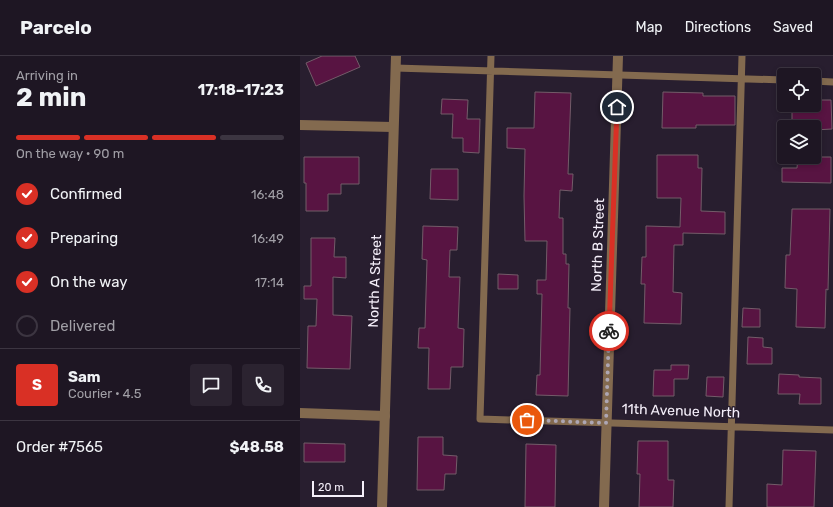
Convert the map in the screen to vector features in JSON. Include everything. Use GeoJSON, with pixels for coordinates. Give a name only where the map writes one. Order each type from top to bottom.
{"type":"FeatureCollection","features":[{"type":"Feature","properties":{"kind":"street","name":"North A Street"},"geometry":{"type":"LineString","coordinates":[[382,507],[396,56]]}},
{"type":"Feature","properties":{"kind":"street","name":"North B Street"},"geometry":{"type":"LineString","coordinates":[[604,507],[618,56]]}},
{"type":"Feature","properties":{"kind":"street"},"geometry":{"type":"LineString","coordinates":[[300,125],[393,127]]}},
{"type":"Feature","properties":{"kind":"street"},"geometry":{"type":"LineString","coordinates":[[300,413],[385,416]]}},
{"type":"Feature","properties":{"kind":"lane"},"geometry":{"type":"LineString","coordinates":[[491,56],[491,71]]}},
{"type":"Feature","properties":{"kind":"lane"},"geometry":{"type":"LineString","coordinates":[[729,507],[742,56]]}},
{"type":"Feature","properties":{"kind":"lane"},"geometry":{"type":"LineString","coordinates":[[395,68],[777,80]]}},
{"type":"Feature","properties":{"kind":"lane","name":"11th Avenue North"},"geometry":{"type":"LineString","coordinates":[[491,71],[480,419],[833,430]]}},
{"type":"Feature","properties":{"kind":"lane"},"geometry":{"type":"LineString","coordinates":[[821,81],[833,82]]}},
{"type":"Feature","properties":{"kind":"building"},"geometry":{"type":"Polygon","coordinates":[[[322,56],[355,56],[360,67],[316,86],[306,63],[322,56]]]}},
{"type":"Feature","properties":{"kind":"building"},"geometry":{"type":"Polygon","coordinates":[[[535,92],[571,93],[568,174],[573,174],[572,191],[560,190],[559,218],[563,218],[563,254],[566,254],[566,264],[569,264],[568,308],[570,308],[568,396],[536,395],[537,375],[540,375],[542,294],[537,294],[537,280],[546,280],[547,241],[525,241],[525,149],[507,148],[507,128],[534,128],[535,92]]]}},
{"type":"Feature","properties":{"kind":"building"},"geometry":{"type":"Polygon","coordinates":[[[663,92],[703,93],[703,96],[735,96],[735,125],[696,125],[696,128],[662,128],[663,92]]]}},
{"type":"Feature","properties":{"kind":"building"},"geometry":{"type":"Polygon","coordinates":[[[442,99],[468,100],[467,119],[480,119],[479,153],[463,152],[463,138],[452,138],[453,114],[441,114],[442,99]]]}},
{"type":"Feature","properties":{"kind":"building"},"geometry":{"type":"Polygon","coordinates":[[[821,100],[831,100],[832,129],[821,130],[821,120],[792,120],[792,112],[821,112],[821,100]]]}},
{"type":"Feature","properties":{"kind":"building"},"geometry":{"type":"Polygon","coordinates":[[[657,155],[698,155],[698,168],[702,168],[701,211],[725,212],[725,234],[683,233],[683,245],[674,245],[673,292],[682,293],[681,324],[644,323],[645,284],[641,284],[642,257],[646,257],[646,226],[680,227],[681,198],[657,198],[657,155]]]}},
{"type":"Feature","properties":{"kind":"building"},"geometry":{"type":"Polygon","coordinates":[[[304,157],[359,157],[359,184],[341,184],[341,194],[328,194],[328,211],[306,211],[304,157]]]}},
{"type":"Feature","properties":{"kind":"building"},"geometry":{"type":"Polygon","coordinates":[[[821,157],[831,157],[831,183],[782,182],[782,168],[797,168],[797,164],[821,164],[821,157]]]}},
{"type":"Feature","properties":{"kind":"building"},"geometry":{"type":"Polygon","coordinates":[[[431,169],[458,169],[458,200],[430,199],[431,169]]]}},
{"type":"Feature","properties":{"kind":"building"},"geometry":{"type":"Polygon","coordinates":[[[792,209],[830,209],[828,290],[826,289],[825,328],[796,327],[797,289],[785,288],[786,255],[790,255],[792,209]]]}},
{"type":"Feature","properties":{"kind":"building"},"geometry":{"type":"Polygon","coordinates":[[[423,226],[458,227],[457,250],[450,250],[449,277],[460,277],[458,328],[464,329],[463,367],[451,367],[450,389],[428,389],[429,348],[418,348],[419,328],[425,328],[427,260],[422,259],[423,226]]]}},
{"type":"Feature","properties":{"kind":"building"},"geometry":{"type":"Polygon","coordinates":[[[311,238],[335,238],[334,257],[346,257],[346,278],[333,277],[333,315],[352,316],[350,369],[307,368],[308,326],[316,326],[317,299],[304,299],[304,286],[311,286],[311,238]]]}},
{"type":"Feature","properties":{"kind":"building"},"geometry":{"type":"Polygon","coordinates":[[[498,274],[518,275],[518,289],[498,289],[498,274]]]}},
{"type":"Feature","properties":{"kind":"building"},"geometry":{"type":"Polygon","coordinates":[[[743,308],[760,309],[760,327],[742,327],[743,308]]]}},
{"type":"Feature","properties":{"kind":"building"},"geometry":{"type":"Polygon","coordinates":[[[748,337],[763,338],[763,347],[772,348],[772,364],[747,364],[748,337]]]}},
{"type":"Feature","properties":{"kind":"building"},"geometry":{"type":"Polygon","coordinates":[[[671,365],[689,365],[688,379],[674,379],[674,396],[653,396],[654,370],[671,370],[671,365]]]}},
{"type":"Feature","properties":{"kind":"building"},"geometry":{"type":"Polygon","coordinates":[[[779,374],[821,378],[821,404],[799,404],[800,394],[778,394],[779,374]]]}},
{"type":"Feature","properties":{"kind":"building"},"geometry":{"type":"Polygon","coordinates":[[[707,377],[724,377],[723,397],[706,396],[707,377]]]}},
{"type":"Feature","properties":{"kind":"building"},"geometry":{"type":"Polygon","coordinates":[[[418,437],[443,437],[443,455],[457,456],[456,474],[445,474],[444,490],[417,490],[418,437]]]}},
{"type":"Feature","properties":{"kind":"building"},"geometry":{"type":"Polygon","coordinates":[[[638,441],[668,441],[668,480],[674,480],[673,507],[639,507],[640,474],[637,474],[638,441]]]}},
{"type":"Feature","properties":{"kind":"building"},"geometry":{"type":"Polygon","coordinates":[[[304,443],[345,444],[345,462],[304,462],[304,443]]]}},
{"type":"Feature","properties":{"kind":"building"},"geometry":{"type":"Polygon","coordinates":[[[526,444],[556,445],[555,507],[525,507],[526,444]]]}},
{"type":"Feature","properties":{"kind":"building"},"geometry":{"type":"Polygon","coordinates":[[[783,450],[816,451],[814,507],[767,507],[767,484],[782,485],[783,450]]]}},
{"type":"Feature","properties":{"kind":"way so far"},"geometry":{"type":"LineString","coordinates":[[527,420],[606,423],[609,331]]}},
{"type":"Feature","properties":{"kind":"route"},"geometry":{"type":"LineString","coordinates":[[609,331],[617,107]]}}]}
